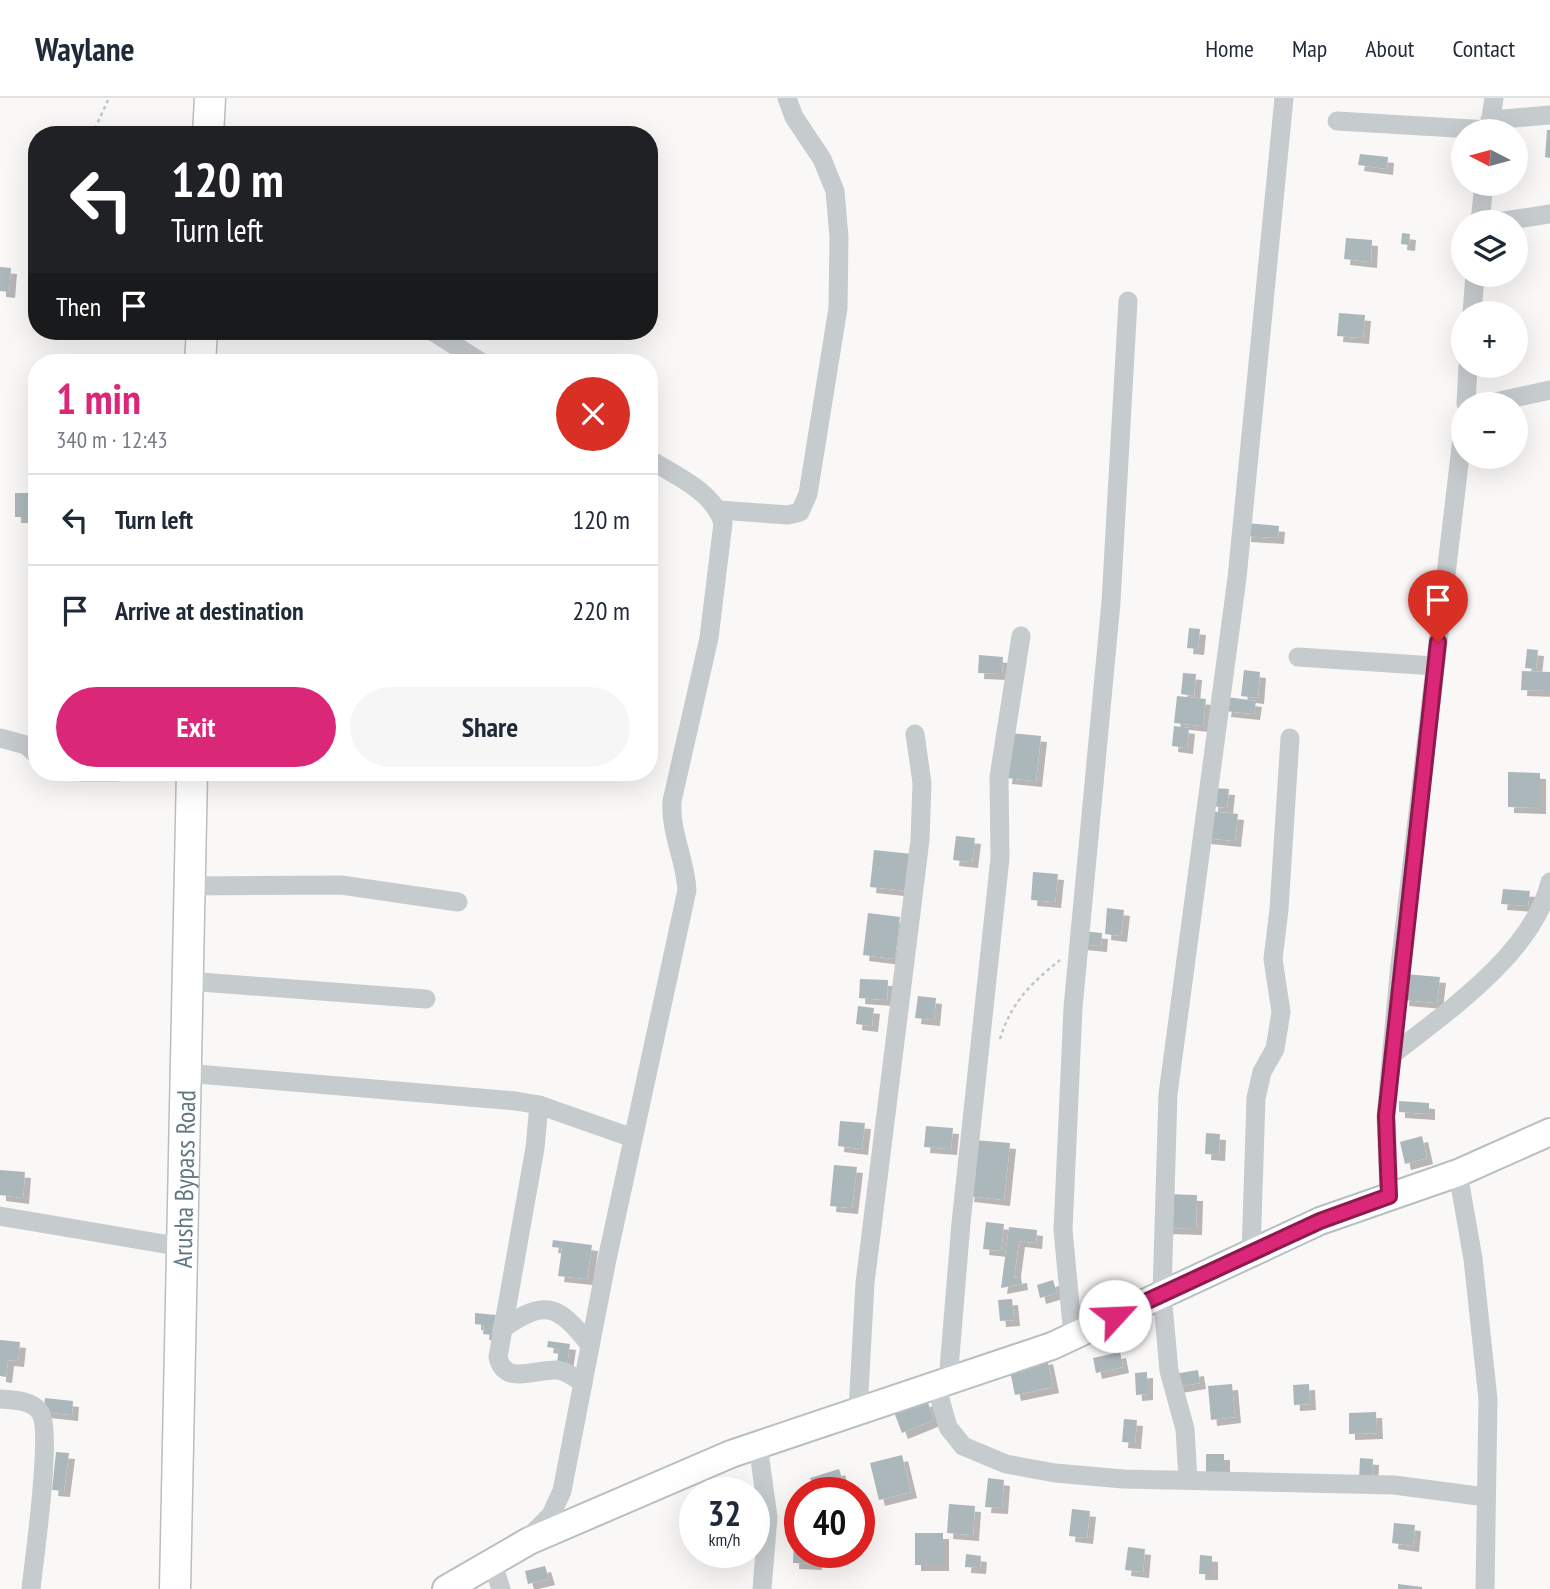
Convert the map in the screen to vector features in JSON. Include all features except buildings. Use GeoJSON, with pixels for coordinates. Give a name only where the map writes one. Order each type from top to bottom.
{"type":"FeatureCollection","features":[{"type":"Feature","properties":{"kind":"main road"},"geometry":{"type":"LineString","coordinates":[[208,126],[209,98]]}},
{"type":"Feature","properties":{"kind":"main road","name":"Arusha Bypass Road"},"geometry":{"type":"LineString","coordinates":[[175,1589],[192,781]]}},
{"type":"Feature","properties":{"kind":"street"},"geometry":{"type":"LineString","coordinates":[[719,510],[788,515],[800,512],[808,494],[827,382],[840,274],[835,191],[822,159],[794,117],[787,98]]}},
{"type":"Feature","properties":{"kind":"street"},"geometry":{"type":"LineString","coordinates":[[1188,1480],[1185,1429],[1169,1371],[1163,1293],[1168,1094],[1237,578],[1284,98]]}},
{"type":"Feature","properties":{"kind":"street"},"geometry":{"type":"LineString","coordinates":[[1491,119],[1494,98]]}},
{"type":"Feature","properties":{"kind":"street"},"geometry":{"type":"LineString","coordinates":[[1528,119],[1550,115]]}},
{"type":"Feature","properties":{"kind":"street"},"geometry":{"type":"LineString","coordinates":[[1337,121],[1451,125]]}},
{"type":"Feature","properties":{"kind":"street"},"geometry":{"type":"LineString","coordinates":[[1528,217],[1550,214]]}},
{"type":"Feature","properties":{"kind":"street"},"geometry":{"type":"LineString","coordinates":[[1073,1336],[1063,1230],[1078,945],[1086,890],[1111,602],[1128,301]]}},
{"type":"Feature","properties":{"kind":"street"},"geometry":{"type":"LineString","coordinates":[[446,340],[468,354]]}},
{"type":"Feature","properties":{"kind":"street"},"geometry":{"type":"LineString","coordinates":[[1528,395],[1550,390]]}},
{"type":"Feature","properties":{"kind":"street"},"geometry":{"type":"LineString","coordinates":[[520,1546],[551,1514],[562,1491],[633,1138],[687,890],[686,866],[670,823],[671,801],[696,701],[718,584],[723,523],[719,510],[709,498],[658,465]]}},
{"type":"Feature","properties":{"kind":"street"},"geometry":{"type":"LineString","coordinates":[[1389,1196],[1386,1116],[1399,974],[1458,469]]}},
{"type":"Feature","properties":{"kind":"street"},"geometry":{"type":"LineString","coordinates":[[1021,636],[999,777],[1000,858],[942,1383],[948,1427],[963,1446],[1006,1464],[1055,1473],[1109,1478],[1394,1485],[1486,1497]]}},
{"type":"Feature","properties":{"kind":"street"},"geometry":{"type":"LineString","coordinates":[[1298,657],[1435,666]]}},
{"type":"Feature","properties":{"kind":"street"},"geometry":{"type":"LineString","coordinates":[[858,1410],[864,1283],[920,840],[922,783],[915,734]]}},
{"type":"Feature","properties":{"kind":"street"},"geometry":{"type":"LineString","coordinates":[[0,738],[28,747]]}},
{"type":"Feature","properties":{"kind":"street"},"geometry":{"type":"LineString","coordinates":[[1251,1254],[1256,1097],[1262,1072],[1275,1049],[1281,1012],[1273,959],[1279,909],[1290,738]]}},
{"type":"Feature","properties":{"kind":"street"},"geometry":{"type":"LineString","coordinates":[[1393,1054],[1487,978],[1528,929],[1550,882]]}},
{"type":"Feature","properties":{"kind":"street"},"geometry":{"type":"LineString","coordinates":[[189,886],[341,885],[458,902]]}},
{"type":"Feature","properties":{"kind":"street"},"geometry":{"type":"LineString","coordinates":[[187,981],[426,999]]}},
{"type":"Feature","properties":{"kind":"street"},"geometry":{"type":"LineString","coordinates":[[185,1073],[539,1105],[633,1138]]}},
{"type":"Feature","properties":{"kind":"street"},"geometry":{"type":"LineString","coordinates":[[539,1105],[533,1160],[498,1357],[504,1371],[521,1375],[561,1371],[583,1384]]}},
{"type":"Feature","properties":{"kind":"street"},"geometry":{"type":"LineString","coordinates":[[446,1589],[520,1546],[758,1444],[1052,1346],[1320,1221],[1458,1173],[1550,1132]]}},
{"type":"Feature","properties":{"kind":"street"},"geometry":{"type":"LineString","coordinates":[[1458,1173],[1483,1341],[1489,1449],[1485,1589]]}},
{"type":"Feature","properties":{"kind":"street"},"geometry":{"type":"LineString","coordinates":[[0,1216],[182,1247]]}},
{"type":"Feature","properties":{"kind":"street"},"geometry":{"type":"LineString","coordinates":[[502,1329],[530,1312],[552,1309],[565,1315],[590,1345]]}},
{"type":"Feature","properties":{"kind":"street"},"geometry":{"type":"LineString","coordinates":[[0,1399],[34,1405],[41,1413],[43,1422],[44,1458],[31,1589]]}},
{"type":"Feature","properties":{"kind":"street"},"geometry":{"type":"LineString","coordinates":[[758,1444],[768,1517],[762,1589]]}},
{"type":"Feature","properties":{"kind":"street"},"geometry":{"type":"LineString","coordinates":[[492,1562],[501,1589]]}},
{"type":"Feature","properties":{"kind":"path"},"geometry":{"type":"LineString","coordinates":[[96,126],[109,98]]}},
{"type":"Feature","properties":{"kind":"path"},"geometry":{"type":"LineString","coordinates":[[997,1049],[1005,1024],[1021,994],[1038,976],[1078,945]]}},
{"type":"Feature","properties":{"kind":"route"},"geometry":{"type":"LineString","coordinates":[[1115,1316],[1320,1221],[1389,1196],[1386,1116],[1399,974],[1438,642]]}}]}
